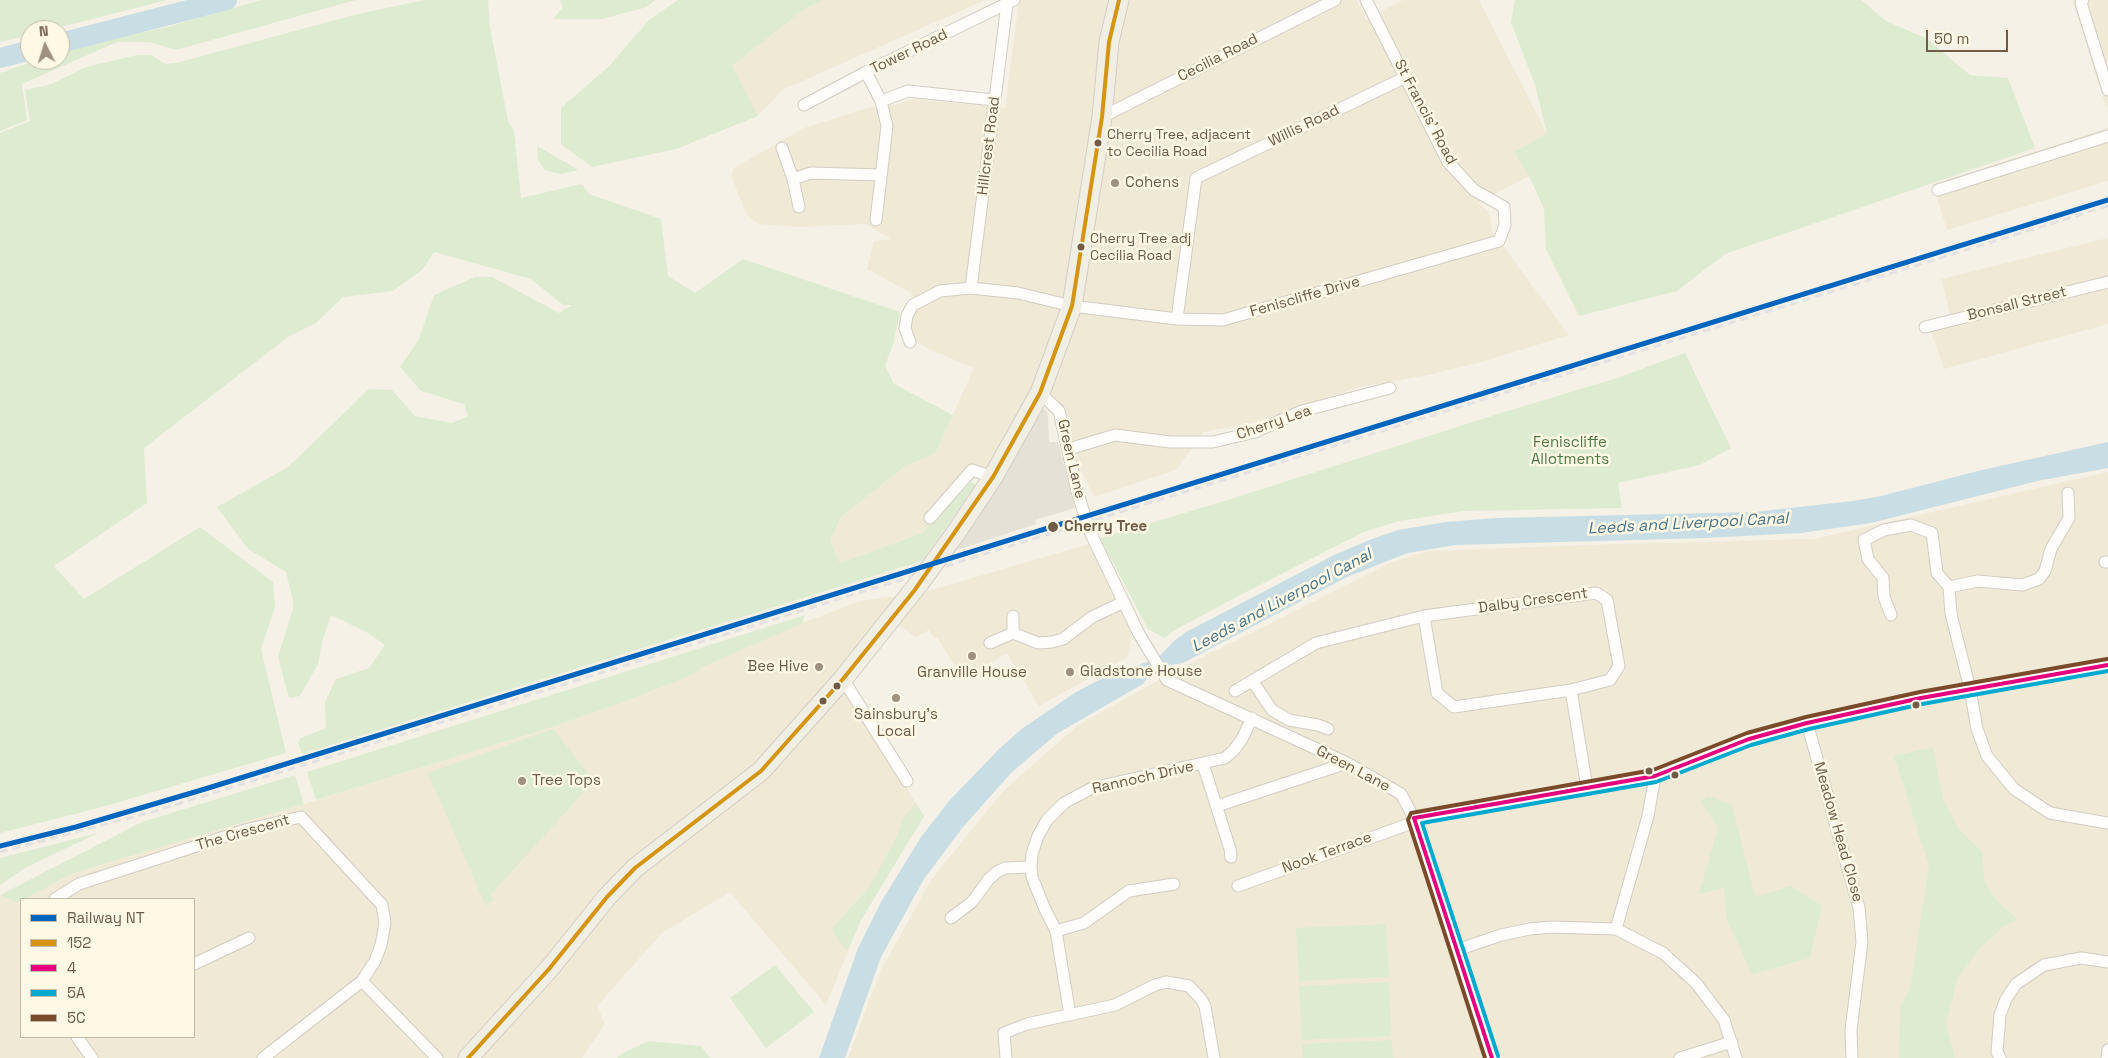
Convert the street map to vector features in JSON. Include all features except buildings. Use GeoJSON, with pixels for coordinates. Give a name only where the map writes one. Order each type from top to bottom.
{"type":"FeatureCollection","features":[{"type":"Feature","properties":{"kind":"main road"},"geometry":{"type":"LineString","coordinates":[[468,1058],[549,969],[607,897],[635,868],[761,772],[843,679],[920,582],[955,534],[993,476],[1040,393],[1072,306],[1102,117],[1109,42],[1119,0]]}},
{"type":"Feature","properties":{"kind":"street","name":"Cecilia Road"},"geometry":{"type":"LineString","coordinates":[[1102,117],[1335,0]]}},
{"type":"Feature","properties":{"kind":"street","name":"St Francis' Road"},"geometry":{"type":"LineString","coordinates":[[1366,0],[1448,162],[1474,190],[1504,207]]}},
{"type":"Feature","properties":{"kind":"street"},"geometry":{"type":"LineString","coordinates":[[2083,0],[2081,3],[2108,90]]}},
{"type":"Feature","properties":{"kind":"street","name":"Tower Road"},"geometry":{"type":"LineString","coordinates":[[804,105],[866,72],[1011,2]]}},
{"type":"Feature","properties":{"kind":"street","name":"Hillcrest Road"},"geometry":{"type":"LineString","coordinates":[[971,288],[994,100],[1011,2]]}},
{"type":"Feature","properties":{"kind":"street"},"geometry":{"type":"LineString","coordinates":[[866,72],[881,101],[887,126],[876,220]]}},
{"type":"Feature","properties":{"kind":"street","name":"Willis Road"},"geometry":{"type":"LineString","coordinates":[[1177,319],[1196,178],[1406,77]]}},
{"type":"Feature","properties":{"kind":"street"},"geometry":{"type":"LineString","coordinates":[[881,101],[908,91],[994,100]]}},
{"type":"Feature","properties":{"kind":"street"},"geometry":{"type":"LineString","coordinates":[[1938,190],[2108,136]]}},
{"type":"Feature","properties":{"kind":"street"},"geometry":{"type":"LineString","coordinates":[[782,148],[799,207]]}},
{"type":"Feature","properties":{"kind":"street"},"geometry":{"type":"LineString","coordinates":[[792,179],[811,173],[881,175]]}},
{"type":"Feature","properties":{"kind":"street","name":"Feniscliffe Drive"},"geometry":{"type":"LineString","coordinates":[[910,342],[905,328],[907,316],[913,305],[940,291],[971,288],[1018,293],[1072,306],[1177,319],[1223,320],[1499,241],[1505,225],[1504,207]]}},
{"type":"Feature","properties":{"kind":"street","name":"Bonsall Street"},"geometry":{"type":"LineString","coordinates":[[1925,327],[2108,282]]}},
{"type":"Feature","properties":{"kind":"street","name":"Cherry Lea"},"geometry":{"type":"LineString","coordinates":[[1069,449],[1115,435],[1170,442],[1213,442],[1255,432],[1302,412],[1390,388]]}},
{"type":"Feature","properties":{"kind":"street","name":"Green Lane"},"geometry":{"type":"LineString","coordinates":[[1040,393],[1059,410],[1077,490],[1090,532],[1149,654],[1167,680],[1252,718],[1347,764],[1401,794],[1414,818],[1492,1058]]}},
{"type":"Feature","properties":{"kind":"street"},"geometry":{"type":"LineString","coordinates":[[930,518],[972,470],[993,476]]}},
{"type":"Feature","properties":{"kind":"street"},"geometry":{"type":"LineString","coordinates":[[1948,587],[1978,581],[2022,585],[2039,579],[2045,571],[2051,549],[2068,518],[2068,494]]}},
{"type":"Feature","properties":{"kind":"street"},"geometry":{"type":"LineString","coordinates":[[1892,615],[1884,597],[1883,578],[1868,559],[1864,540],[1884,530],[1911,525],[1932,533],[1937,573],[1948,587],[1951,614],[1970,689],[1977,729],[1987,756],[2014,789],[2050,813],[2108,823]]}},
{"type":"Feature","properties":{"kind":"street","name":"Dalby Crescent"},"geometry":{"type":"LineString","coordinates":[[1235,691],[1316,643],[1424,616],[1596,593],[1607,600],[1619,666],[1610,680],[1571,690],[1454,707],[1437,694],[1424,616]]}},
{"type":"Feature","properties":{"kind":"street"},"geometry":{"type":"LineString","coordinates":[[990,644],[1013,633],[1038,643],[1052,642],[1063,638],[1092,618],[1124,602]]}},
{"type":"Feature","properties":{"kind":"street"},"geometry":{"type":"LineString","coordinates":[[1013,616],[1013,633]]}},
{"type":"Feature","properties":{"kind":"street","name":"Nook Terrace"},"geometry":{"type":"LineString","coordinates":[[1238,886],[1409,824],[1414,818],[1655,776],[1749,739],[1806,722],[1970,689],[2108,665]]}},
{"type":"Feature","properties":{"kind":"street"},"geometry":{"type":"LineString","coordinates":[[843,679],[906,781]]}},
{"type":"Feature","properties":{"kind":"street"},"geometry":{"type":"LineString","coordinates":[[1253,682],[1272,710],[1289,720],[1318,725],[1328,729]]}},
{"type":"Feature","properties":{"kind":"street"},"geometry":{"type":"LineString","coordinates":[[1571,690],[1587,788]]}},
{"type":"Feature","properties":{"kind":"street","name":"Rannoch Drive"},"geometry":{"type":"LineString","coordinates":[[1070,1015],[1056,931],[1032,877],[1032,854],[1046,820],[1064,803],[1092,788],[1111,782],[1203,764],[1224,758],[1234,750],[1242,739],[1252,718]]}},
{"type":"Feature","properties":{"kind":"street","name":"Meadow Head Close"},"geometry":{"type":"LineString","coordinates":[[1806,722],[1859,908],[1862,942],[1851,1030],[1852,1058]]}},
{"type":"Feature","properties":{"kind":"street"},"geometry":{"type":"LineString","coordinates":[[1203,764],[1231,857]]}},
{"type":"Feature","properties":{"kind":"street"},"geometry":{"type":"LineString","coordinates":[[1217,806],[1347,764]]}},
{"type":"Feature","properties":{"kind":"street"},"geometry":{"type":"LineString","coordinates":[[1616,930],[1648,816],[1655,776]]}},
{"type":"Feature","properties":{"kind":"street","name":"The Crescent"},"geometry":{"type":"LineString","coordinates":[[57,898],[79,884],[249,829],[301,817],[382,905],[385,924],[381,945],[375,960],[362,981],[263,1058]]}},
{"type":"Feature","properties":{"kind":"street"},"geometry":{"type":"LineString","coordinates":[[951,918],[972,902],[989,879],[997,872],[1005,868],[1031,868]]}},
{"type":"Feature","properties":{"kind":"street"},"geometry":{"type":"LineString","coordinates":[[1056,931],[1084,923],[1129,892],[1174,884]]}},
{"type":"Feature","properties":{"kind":"street"},"geometry":{"type":"LineString","coordinates":[[1456,950],[1502,935],[1530,929],[1551,927],[1616,930],[1663,953],[1696,983],[1724,1020],[1736,1058]]}},
{"type":"Feature","properties":{"kind":"street"},"geometry":{"type":"LineString","coordinates":[[195,964],[249,938]]}},
{"type":"Feature","properties":{"kind":"street"},"geometry":{"type":"LineString","coordinates":[[2000,1058],[1997,1052],[2000,1014],[2006,999],[2016,984],[2044,965],[2081,958],[2108,962]]}},
{"type":"Feature","properties":{"kind":"street"},"geometry":{"type":"LineString","coordinates":[[362,981],[437,1058]]}},
{"type":"Feature","properties":{"kind":"street"},"geometry":{"type":"LineString","coordinates":[[1006,1058],[1004,1033],[1027,1024],[1115,1005],[1160,983],[1180,983],[1194,992],[1204,1006],[1214,1058]]}},
{"type":"Feature","properties":{"kind":"street"},"geometry":{"type":"LineString","coordinates":[[78,1038],[92,1058]]}},
{"type":"Feature","properties":{"kind":"street"},"geometry":{"type":"LineString","coordinates":[[1680,1058],[1732,1042]]}},
{"type":"Feature","properties":{"kind":"street"},"geometry":{"type":"LineString","coordinates":[[2107,1058],[2108,1050]]}},
{"type":"Feature","properties":{"kind":"shaded area"},"geometry":{"type":"Polygon","coordinates":[[[824,0],[985,0],[782,90],[758,116],[732,66],[806,8],[824,0]]]}},
{"type":"Feature","properties":{"kind":"shaded area"},"geometry":{"type":"Polygon","coordinates":[[[1019,0],[1357,0],[1366,19],[1403,0],[1479,0],[1547,134],[1514,152],[1529,176],[1478,203],[1489,212],[1492,231],[1569,335],[1485,361],[1428,375],[1360,387],[1256,422],[1204,432],[1176,470],[1094,497],[1046,393],[1000,462],[968,483],[922,533],[840,563],[830,541],[841,517],[907,465],[935,454],[974,368],[929,349],[912,339],[908,320],[918,307],[911,293],[867,269],[874,241],[891,239],[865,224],[800,227],[758,224],[747,215],[731,176],[734,168],[804,128],[871,107],[896,105],[913,99],[1005,108],[1019,0]]]}},
{"type":"Feature","properties":{"kind":"shaded area"},"geometry":{"type":"Polygon","coordinates":[[[2074,0],[2108,0],[2108,113],[2073,3],[2074,0]]]}},
{"type":"Feature","properties":{"kind":"shaded area"},"geometry":{"type":"Polygon","coordinates":[[[2108,128],[2108,181],[1947,230],[1933,184],[2108,128]]]}},
{"type":"Feature","properties":{"kind":"shaded area"},"geometry":{"type":"Polygon","coordinates":[[[2108,238],[2108,324],[1944,369],[1931,332],[1953,326],[1941,279],[2108,238]]]}},
{"type":"Feature","properties":{"kind":"shaded area"},"geometry":{"type":"Polygon","coordinates":[[[1040,409],[1046,410],[1048,416],[1049,442],[1058,442],[1075,508],[1035,520],[1036,524],[957,550],[1007,473],[1040,409]]]}},
{"type":"Feature","properties":{"kind":"shaded area"},"geometry":{"type":"Polygon","coordinates":[[[2108,472],[2108,1058],[848,1058],[881,970],[931,880],[1003,791],[1078,725],[1177,670],[1390,563],[1428,551],[1814,539],[2108,472]]]}},
{"type":"Feature","properties":{"kind":"shaded area"},"geometry":{"type":"Polygon","coordinates":[[[1092,543],[1132,633],[1128,657],[1039,706],[1007,653],[963,679],[937,637],[934,638],[929,630],[916,637],[886,616],[838,677],[924,816],[861,920],[826,1005],[730,892],[662,933],[597,1006],[605,1024],[582,1058],[0,1058],[0,895],[17,903],[20,901],[20,1038],[195,1038],[195,898],[25,898],[71,874],[552,727],[621,703],[692,675],[703,667],[800,624],[860,601],[925,592],[1092,543]]]}},
{"type":"Feature","properties":{"kind":"green space"},"geometry":{"type":"Polygon","coordinates":[[[0,0],[167,0],[70,25],[70,20],[20,20],[20,37],[0,42],[0,0]]]}},
{"type":"Feature","properties":{"kind":"green space"},"geometry":{"type":"Polygon","coordinates":[[[261,0],[356,0],[176,50],[149,42],[117,42],[70,63],[70,49],[171,26],[261,0]]]}},
{"type":"Feature","properties":{"kind":"green space"},"geometry":{"type":"Polygon","coordinates":[[[424,0],[488,0],[490,27],[508,121],[514,131],[521,198],[582,184],[589,194],[661,219],[668,276],[695,293],[743,259],[900,312],[893,345],[885,365],[894,384],[953,415],[935,454],[907,465],[841,517],[830,541],[840,563],[922,533],[971,482],[976,485],[922,561],[302,754],[298,743],[301,738],[326,728],[325,702],[336,679],[369,668],[385,645],[368,633],[331,615],[322,642],[318,664],[300,696],[289,698],[278,657],[294,605],[286,572],[248,549],[217,507],[288,467],[369,389],[392,390],[415,416],[452,423],[468,416],[464,404],[421,391],[400,367],[419,339],[434,295],[475,277],[492,277],[559,313],[572,305],[563,305],[531,279],[434,252],[422,270],[393,291],[343,297],[316,323],[288,337],[144,448],[147,503],[54,566],[84,599],[200,527],[273,582],[275,607],[261,649],[286,753],[102,807],[0,833],[0,133],[30,121],[25,90],[49,85],[86,67],[137,55],[151,55],[166,64],[176,63],[354,15],[424,0]]]}},
{"type":"Feature","properties":{"kind":"green space"},"geometry":{"type":"Polygon","coordinates":[[[560,0],[655,0],[647,7],[602,19],[553,19],[563,7],[560,0]]]}},
{"type":"Feature","properties":{"kind":"green space"},"geometry":{"type":"Polygon","coordinates":[[[678,0],[824,0],[806,8],[732,66],[758,116],[676,149],[592,167],[561,144],[561,108],[609,66],[649,20],[678,0]]]}},
{"type":"Feature","properties":{"kind":"green space"},"geometry":{"type":"Polygon","coordinates":[[[1515,0],[1861,0],[1886,21],[1926,38],[1970,75],[2008,78],[2035,148],[1725,254],[1677,291],[1579,316],[1546,249],[1544,209],[1529,176],[1514,152],[1547,134],[1535,85],[1511,22],[1515,0]]]}},
{"type":"Feature","properties":{"kind":"green space"},"geometry":{"type":"Polygon","coordinates":[[[20,66],[20,70],[54,70],[22,84],[27,120],[0,131],[0,73],[20,66]]]}},
{"type":"Feature","properties":{"kind":"green space"},"geometry":{"type":"Polygon","coordinates":[[[537,146],[579,170],[561,174],[545,170],[538,160],[537,146]]]}},
{"type":"Feature","properties":{"kind":"green space","name":"Feniscliffe Allotments"},"geometry":{"type":"Polygon","coordinates":[[[1685,353],[1731,448],[1700,465],[1618,483],[1622,508],[1464,511],[1399,521],[1364,532],[1242,594],[1175,630],[1164,638],[1148,629],[1100,538],[1617,378],[1685,353]]]}},
{"type":"Feature","properties":{"kind":"green space"},"geometry":{"type":"Polygon","coordinates":[[[805,615],[803,623],[703,667],[692,675],[621,703],[552,727],[316,800],[307,772],[805,615]]]}},
{"type":"Feature","properties":{"kind":"green space"},"geometry":{"type":"Polygon","coordinates":[[[553,729],[594,781],[491,894],[493,900],[486,906],[428,773],[553,729]]]}},
{"type":"Feature","properties":{"kind":"green space"},"geometry":{"type":"Polygon","coordinates":[[[1933,747],[1943,800],[1958,828],[1983,853],[1982,861],[1985,882],[1997,901],[2018,920],[2003,927],[1980,948],[1958,977],[1946,1023],[1955,1058],[1899,1058],[1900,1006],[1910,990],[1929,865],[1894,756],[1933,747]]]}},
{"type":"Feature","properties":{"kind":"green space"},"geometry":{"type":"Polygon","coordinates":[[[295,775],[304,804],[71,874],[26,898],[20,898],[20,901],[17,903],[0,895],[142,822],[295,775]]]}},
{"type":"Feature","properties":{"kind":"green space"},"geometry":{"type":"Polygon","coordinates":[[[1708,796],[1732,805],[1755,897],[1791,886],[1822,906],[1810,958],[1752,974],[1727,920],[1724,888],[1699,894],[1718,828],[1701,802],[1708,796]]]}},
{"type":"Feature","properties":{"kind":"green space"},"geometry":{"type":"Polygon","coordinates":[[[916,803],[924,816],[861,920],[847,951],[831,929],[869,888],[897,836],[903,819],[916,803]]]}},
{"type":"Feature","properties":{"kind":"green space"},"geometry":{"type":"Polygon","coordinates":[[[98,833],[25,868],[0,885],[0,858],[98,833]]]}},
{"type":"Feature","properties":{"kind":"green space"},"geometry":{"type":"Polygon","coordinates":[[[1386,924],[1389,977],[1299,981],[1296,928],[1386,924]]]}},
{"type":"Feature","properties":{"kind":"green space"},"geometry":{"type":"Polygon","coordinates":[[[775,965],[814,1012],[766,1048],[730,998],[775,965]]]}},
{"type":"Feature","properties":{"kind":"green space"},"geometry":{"type":"Polygon","coordinates":[[[1389,982],[1391,1036],[1302,1040],[1299,986],[1389,982]]]}},
{"type":"Feature","properties":{"kind":"green space"},"geometry":{"type":"Polygon","coordinates":[[[1392,1040],[1393,1058],[1303,1058],[1302,1044],[1392,1040]]]}},
{"type":"Feature","properties":{"kind":"green space"},"geometry":{"type":"Polygon","coordinates":[[[649,1041],[701,1046],[710,1058],[617,1058],[621,1054],[649,1041]]]}},
{"type":"Feature","properties":{"kind":"water","name":"Leeds and Liverpool Canal"},"geometry":{"type":"Polygon","coordinates":[[[2108,442],[2108,468],[2037,481],[1871,523],[1801,533],[1706,538],[1456,545],[1408,553],[1347,577],[1183,663],[1170,665],[1148,677],[1143,684],[1058,733],[1012,772],[963,827],[924,879],[881,957],[845,1058],[819,1058],[858,948],[881,902],[921,837],[949,801],[1000,748],[1023,728],[1076,692],[1107,676],[1158,658],[1174,641],[1186,632],[1334,555],[1398,530],[1446,522],[1495,518],[1754,512],[1853,501],[2108,442]]]}},
{"type":"Feature","properties":{"kind":"waterway"},"geometry":{"type":"LineString","coordinates":[[70,40],[227,0]]}},
{"type":"Feature","properties":{"kind":"waterway"},"geometry":{"type":"LineString","coordinates":[[0,58],[20,53]]}},
{"type":"Feature","properties":{"kind":"railway"},"geometry":{"type":"LineString","coordinates":[[0,852],[155,811],[2108,206]]}},
{"type":"Feature","properties":{"kind":"rail line","name":"NT"},"geometry":{"type":"LineString","coordinates":[[0,846],[76,827],[205,789],[2108,200]]}},
{"type":"Feature","properties":{"kind":"transit line","name":"152"},"geometry":{"type":"LineString","coordinates":[[468,1058],[549,969],[607,897],[635,868],[761,771],[843,679],[914,591],[993,477],[1040,393],[1072,306],[1102,117],[1109,42],[1119,0]]}},
{"type":"Feature","properties":{"kind":"transit line","name":"5C"},"geometry":{"type":"LineString","coordinates":[[1485,1058],[1408,820],[1411,813],[1653,770],[1747,733],[1806,717],[1920,692],[2107,659]]}},
{"type":"Feature","properties":{"kind":"transit line","name":"4"},"geometry":{"type":"LineString","coordinates":[[1492,1058],[1414,818],[1655,776],[1749,739],[1807,723],[1921,698],[2108,665]]}},
{"type":"Feature","properties":{"kind":"transit line","name":"5A"},"geometry":{"type":"LineString","coordinates":[[1498,1056],[1422,823],[1656,782],[1751,745],[1809,729],[1922,704],[2108,671]]}},
{"type":"Feature","properties":{"kind":"place","name":"Cherry Tree, adjacent to Cecilia Road"},"geometry":{"type":"Point","coordinates":[1098,143]}},
{"type":"Feature","properties":{"kind":"place","name":"Cohens"},"geometry":{"type":"Point","coordinates":[1115,183]}},
{"type":"Feature","properties":{"kind":"place","name":"Cherry Tree adj Cecilia Road"},"geometry":{"type":"Point","coordinates":[1081,247]}},
{"type":"Feature","properties":{"kind":"place","name":"Cherry Tree"},"geometry":{"type":"Point","coordinates":[1053,527]}},
{"type":"Feature","properties":{"kind":"place","name":"Granville House"},"geometry":{"type":"Point","coordinates":[972,656]}},
{"type":"Feature","properties":{"kind":"place","name":"Bee Hive"},"geometry":{"type":"Point","coordinates":[819,667]}},
{"type":"Feature","properties":{"kind":"place","name":"Gladstone House"},"geometry":{"type":"Point","coordinates":[1070,672]}},
{"type":"Feature","properties":{"kind":"place","name":"Sainsbury's Local"},"geometry":{"type":"Point","coordinates":[896,698]}},
{"type":"Feature","properties":{"kind":"place","name":"Tree Tops"},"geometry":{"type":"Point","coordinates":[522,781]}}]}
